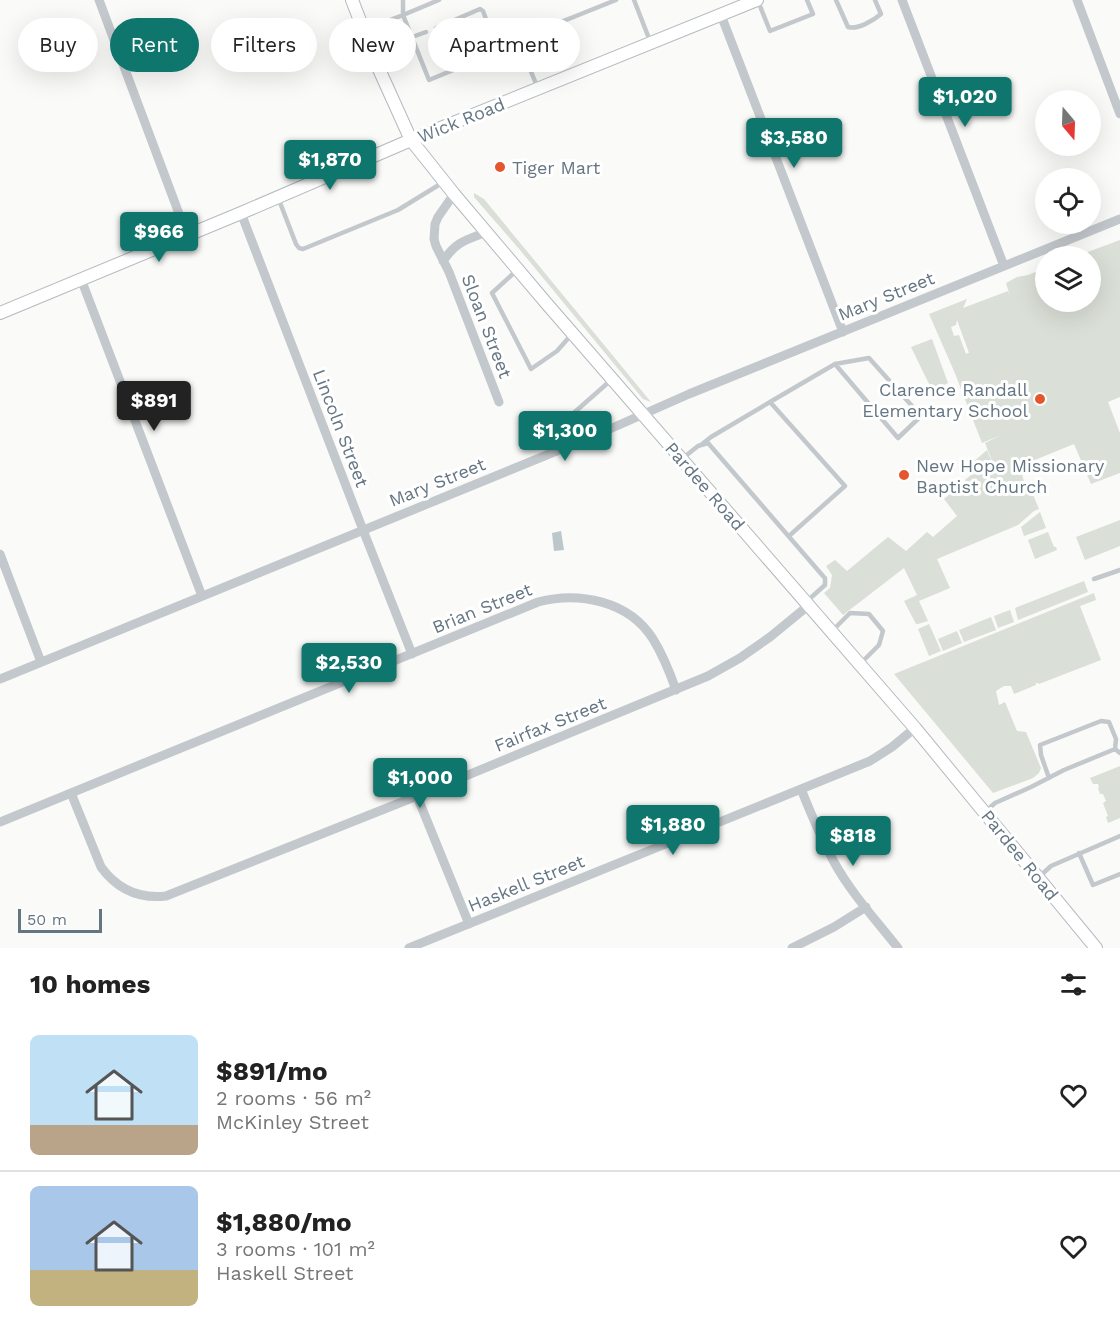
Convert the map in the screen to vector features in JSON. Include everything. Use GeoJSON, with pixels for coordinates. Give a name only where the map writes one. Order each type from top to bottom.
{"type":"FeatureCollection","features":[{"type":"Feature","properties":{"kind":"main road","name":"Pardee Road"},"geometry":{"type":"LineString","coordinates":[[352,0],[359,18]]}},
{"type":"Feature","properties":{"kind":"main road","name":"Wick Road"},"geometry":{"type":"LineString","coordinates":[[0,313],[411,140],[757,0]]}},
{"type":"Feature","properties":{"kind":"main road","name":"Pardee Road"},"geometry":{"type":"LineString","coordinates":[[380,72],[411,140],[454,194],[915,728],[1096,948]]}},
{"type":"Feature","properties":{"kind":"street"},"geometry":{"type":"LineString","coordinates":[[99,0],[187,235]]}},
{"type":"Feature","properties":{"kind":"street"},"geometry":{"type":"LineString","coordinates":[[902,0],[1004,266]]}},
{"type":"Feature","properties":{"kind":"street"},"geometry":{"type":"LineString","coordinates":[[1077,0],[1120,114]]}},
{"type":"Feature","properties":{"kind":"street"},"geometry":{"type":"LineString","coordinates":[[721,15],[843,332]]}},
{"type":"Feature","properties":{"kind":"street","name":"Sloan Street"},"geometry":{"type":"LineString","coordinates":[[454,194],[438,217],[434,232],[436,246],[449,272],[499,402]]}},
{"type":"Feature","properties":{"kind":"street","name":"Lincoln Street"},"geometry":{"type":"LineString","coordinates":[[241,213],[412,654]]}},
{"type":"Feature","properties":{"kind":"street","name":"Mary Street"},"geometry":{"type":"LineString","coordinates":[[0,679],[1120,219]]}},
{"type":"Feature","properties":{"kind":"street","name":"Sloan Street"},"geometry":{"type":"LineString","coordinates":[[444,261],[452,249],[460,243],[487,232]]}},
{"type":"Feature","properties":{"kind":"street"},"geometry":{"type":"LineString","coordinates":[[81,279],[202,596]]}},
{"type":"Feature","properties":{"kind":"street"},"geometry":{"type":"LineString","coordinates":[[0,554],[41,662]]}},
{"type":"Feature","properties":{"kind":"street","name":"Brian Street"},"geometry":{"type":"LineString","coordinates":[[0,822],[538,602],[562,597],[584,598],[615,607],[644,628],[661,654],[675,690]]}},
{"type":"Feature","properties":{"kind":"street","name":"Fairfax Street"},"geometry":{"type":"LineString","coordinates":[[71,793],[101,867],[117,885],[142,896],[156,898],[175,894],[708,676],[740,658],[770,637],[807,603]]}},
{"type":"Feature","properties":{"kind":"street","name":"Haskell Street"},"geometry":{"type":"LineString","coordinates":[[409,948],[870,761],[915,728]]}},
{"type":"Feature","properties":{"kind":"street"},"geometry":{"type":"LineString","coordinates":[[801,789],[835,864],[898,948]]}},
{"type":"Feature","properties":{"kind":"street"},"geometry":{"type":"LineString","coordinates":[[417,796],[469,924]]}},
{"type":"Feature","properties":{"kind":"street"},"geometry":{"type":"LineString","coordinates":[[792,948],[834,927],[866,907]]}},
{"type":"Feature","properties":{"kind":"lane"},"geometry":{"type":"LineString","coordinates":[[403,0],[405,18]]}},
{"type":"Feature","properties":{"kind":"lane"},"geometry":{"type":"LineString","coordinates":[[396,18],[439,0]]}},
{"type":"Feature","properties":{"kind":"lane"},"geometry":{"type":"LineString","coordinates":[[571,18],[616,0]]}},
{"type":"Feature","properties":{"kind":"lane"},"geometry":{"type":"LineString","coordinates":[[634,0],[651,43]]}},
{"type":"Feature","properties":{"kind":"lane"},"geometry":{"type":"LineString","coordinates":[[757,0],[770,31],[813,14],[807,0]]}},
{"type":"Feature","properties":{"kind":"lane"},"geometry":{"type":"LineString","coordinates":[[837,0],[848,27],[853,28],[881,14],[875,0]]}},
{"type":"Feature","properties":{"kind":"lane"},"geometry":{"type":"LineString","coordinates":[[459,18],[480,9],[485,18]]}},
{"type":"Feature","properties":{"kind":"lane"},"geometry":{"type":"LineString","coordinates":[[416,36],[426,32]]}},
{"type":"Feature","properties":{"kind":"lane"},"geometry":{"type":"LineString","coordinates":[[416,47],[429,80],[449,72]]}},
{"type":"Feature","properties":{"kind":"lane"},"geometry":{"type":"LineString","coordinates":[[531,72],[538,89]]}},
{"type":"Feature","properties":{"kind":"lane"},"geometry":{"type":"LineString","coordinates":[[278,197],[296,244],[303,249],[398,210],[444,181]]}},
{"type":"Feature","properties":{"kind":"lane"},"geometry":{"type":"LineString","coordinates":[[518,269],[492,293],[531,369],[557,351],[573,334]]}},
{"type":"Feature","properties":{"kind":"lane"},"geometry":{"type":"LineString","coordinates":[[681,459],[711,437],[836,364],[869,358],[921,416],[898,438],[836,364]]}},
{"type":"Feature","properties":{"kind":"lane"},"geometry":{"type":"LineString","coordinates":[[568,446],[560,425],[612,379]]}},
{"type":"Feature","properties":{"kind":"lane"},"geometry":{"type":"LineString","coordinates":[[770,402],[845,486],[789,536]]}},
{"type":"Feature","properties":{"kind":"lane"},"geometry":{"type":"LineString","coordinates":[[701,445],[706,443],[711,446],[825,578],[825,585],[807,603]]}},
{"type":"Feature","properties":{"kind":"lane"},"geometry":{"type":"LineString","coordinates":[[1094,579],[1120,570]]}},
{"type":"Feature","properties":{"kind":"lane"},"geometry":{"type":"LineString","coordinates":[[832,631],[850,613],[869,614],[883,631],[879,645],[860,664]]}},
{"type":"Feature","properties":{"kind":"lane"},"geometry":{"type":"LineString","coordinates":[[1049,778],[1040,745],[1101,721],[1109,722],[1116,739],[1115,749]]}},
{"type":"Feature","properties":{"kind":"lane"},"geometry":{"type":"LineString","coordinates":[[985,812],[995,803],[1115,749]]}},
{"type":"Feature","properties":{"kind":"lane"},"geometry":{"type":"LineString","coordinates":[[1115,749],[1120,753]]}},
{"type":"Feature","properties":{"kind":"lane"},"geometry":{"type":"LineString","coordinates":[[1039,878],[1051,866],[1120,836]]}},
{"type":"Feature","properties":{"kind":"lane"},"geometry":{"type":"LineString","coordinates":[[1079,854],[1093,885],[1120,873]]}},
{"type":"Feature","properties":{"kind":"shaded area"},"geometry":{"type":"Polygon","coordinates":[[[474,193],[484,199],[651,402],[643,399],[474,197],[474,193]]]}},
{"type":"Feature","properties":{"kind":"shaded area"},"geometry":{"type":"Polygon","coordinates":[[[1120,240],[1120,397],[1108,402],[1120,433],[1120,473],[1091,484],[1074,444],[1020,466],[1025,486],[1004,496],[1025,489],[1029,485],[1039,509],[1018,525],[937,559],[950,588],[919,601],[928,621],[916,624],[904,601],[917,595],[904,568],[843,615],[824,593],[830,588],[832,575],[826,566],[835,560],[847,571],[888,537],[906,551],[927,532],[933,537],[957,516],[944,499],[958,487],[960,490],[967,484],[965,480],[977,470],[972,463],[987,450],[1001,484],[985,443],[1001,435],[982,443],[929,314],[967,299],[963,308],[1008,291],[1010,296],[1006,283],[1017,277],[1035,272],[1035,312],[1101,312],[1101,247],[1120,240]],[[957,320],[956,325],[951,327],[954,336],[959,335],[966,354],[969,353],[957,320]]]}},
{"type":"Feature","properties":{"kind":"shaded area"},"geometry":{"type":"Polygon","coordinates":[[[932,339],[948,383],[934,390],[911,347],[932,339]]]}},
{"type":"Feature","properties":{"kind":"shaded area"},"geometry":{"type":"Polygon","coordinates":[[[1040,512],[1046,528],[1024,536],[1021,527],[1040,512]]]}},
{"type":"Feature","properties":{"kind":"shaded area"},"geometry":{"type":"Polygon","coordinates":[[[1120,520],[1120,546],[1085,560],[1076,537],[1120,520]]]}},
{"type":"Feature","properties":{"kind":"shaded area"},"geometry":{"type":"Polygon","coordinates":[[[561,531],[564,550],[554,551],[552,533],[561,531]]]}},
{"type":"Feature","properties":{"kind":"shaded area"},"geometry":{"type":"Polygon","coordinates":[[[1048,532],[1057,550],[1035,559],[1028,540],[1048,532]]]}},
{"type":"Feature","properties":{"kind":"shaded area"},"geometry":{"type":"Polygon","coordinates":[[[1084,581],[1088,592],[1018,620],[1015,608],[1084,581]]]}},
{"type":"Feature","properties":{"kind":"shaded area"},"geometry":{"type":"Polygon","coordinates":[[[1094,593],[1096,600],[1080,606],[1101,660],[1039,684],[1036,683],[1014,694],[1011,686],[1004,686],[996,691],[999,705],[1005,702],[1017,731],[1026,732],[1041,768],[1033,778],[993,793],[894,674],[1094,593]]]}},
{"type":"Feature","properties":{"kind":"shaded area"},"geometry":{"type":"Polygon","coordinates":[[[1010,610],[1014,622],[998,628],[994,616],[1010,610]]]}},
{"type":"Feature","properties":{"kind":"shaded area"},"geometry":{"type":"Polygon","coordinates":[[[991,617],[996,630],[964,642],[959,630],[991,617]]]}},
{"type":"Feature","properties":{"kind":"shaded area"},"geometry":{"type":"Polygon","coordinates":[[[929,624],[941,651],[929,656],[918,629],[929,624]]]}},
{"type":"Feature","properties":{"kind":"shaded area"},"geometry":{"type":"Polygon","coordinates":[[[957,631],[962,643],[943,651],[938,639],[957,631]]]}},
{"type":"Feature","properties":{"kind":"shaded area"},"geometry":{"type":"Polygon","coordinates":[[[1120,766],[1120,818],[1108,823],[1103,803],[1106,801],[1103,794],[1100,794],[1098,784],[1093,784],[1090,778],[1120,766]]]}},
{"type":"Feature","properties":{"kind":"place","name":"Tiger Mart"},"geometry":{"type":"Point","coordinates":[500,167]}},
{"type":"Feature","properties":{"kind":"place","name":"Clarence Randall Elementary School"},"geometry":{"type":"Point","coordinates":[1040,399]}},
{"type":"Feature","properties":{"kind":"place","name":"New Hope Missionary Baptist Church"},"geometry":{"type":"Point","coordinates":[904,475]}}]}
